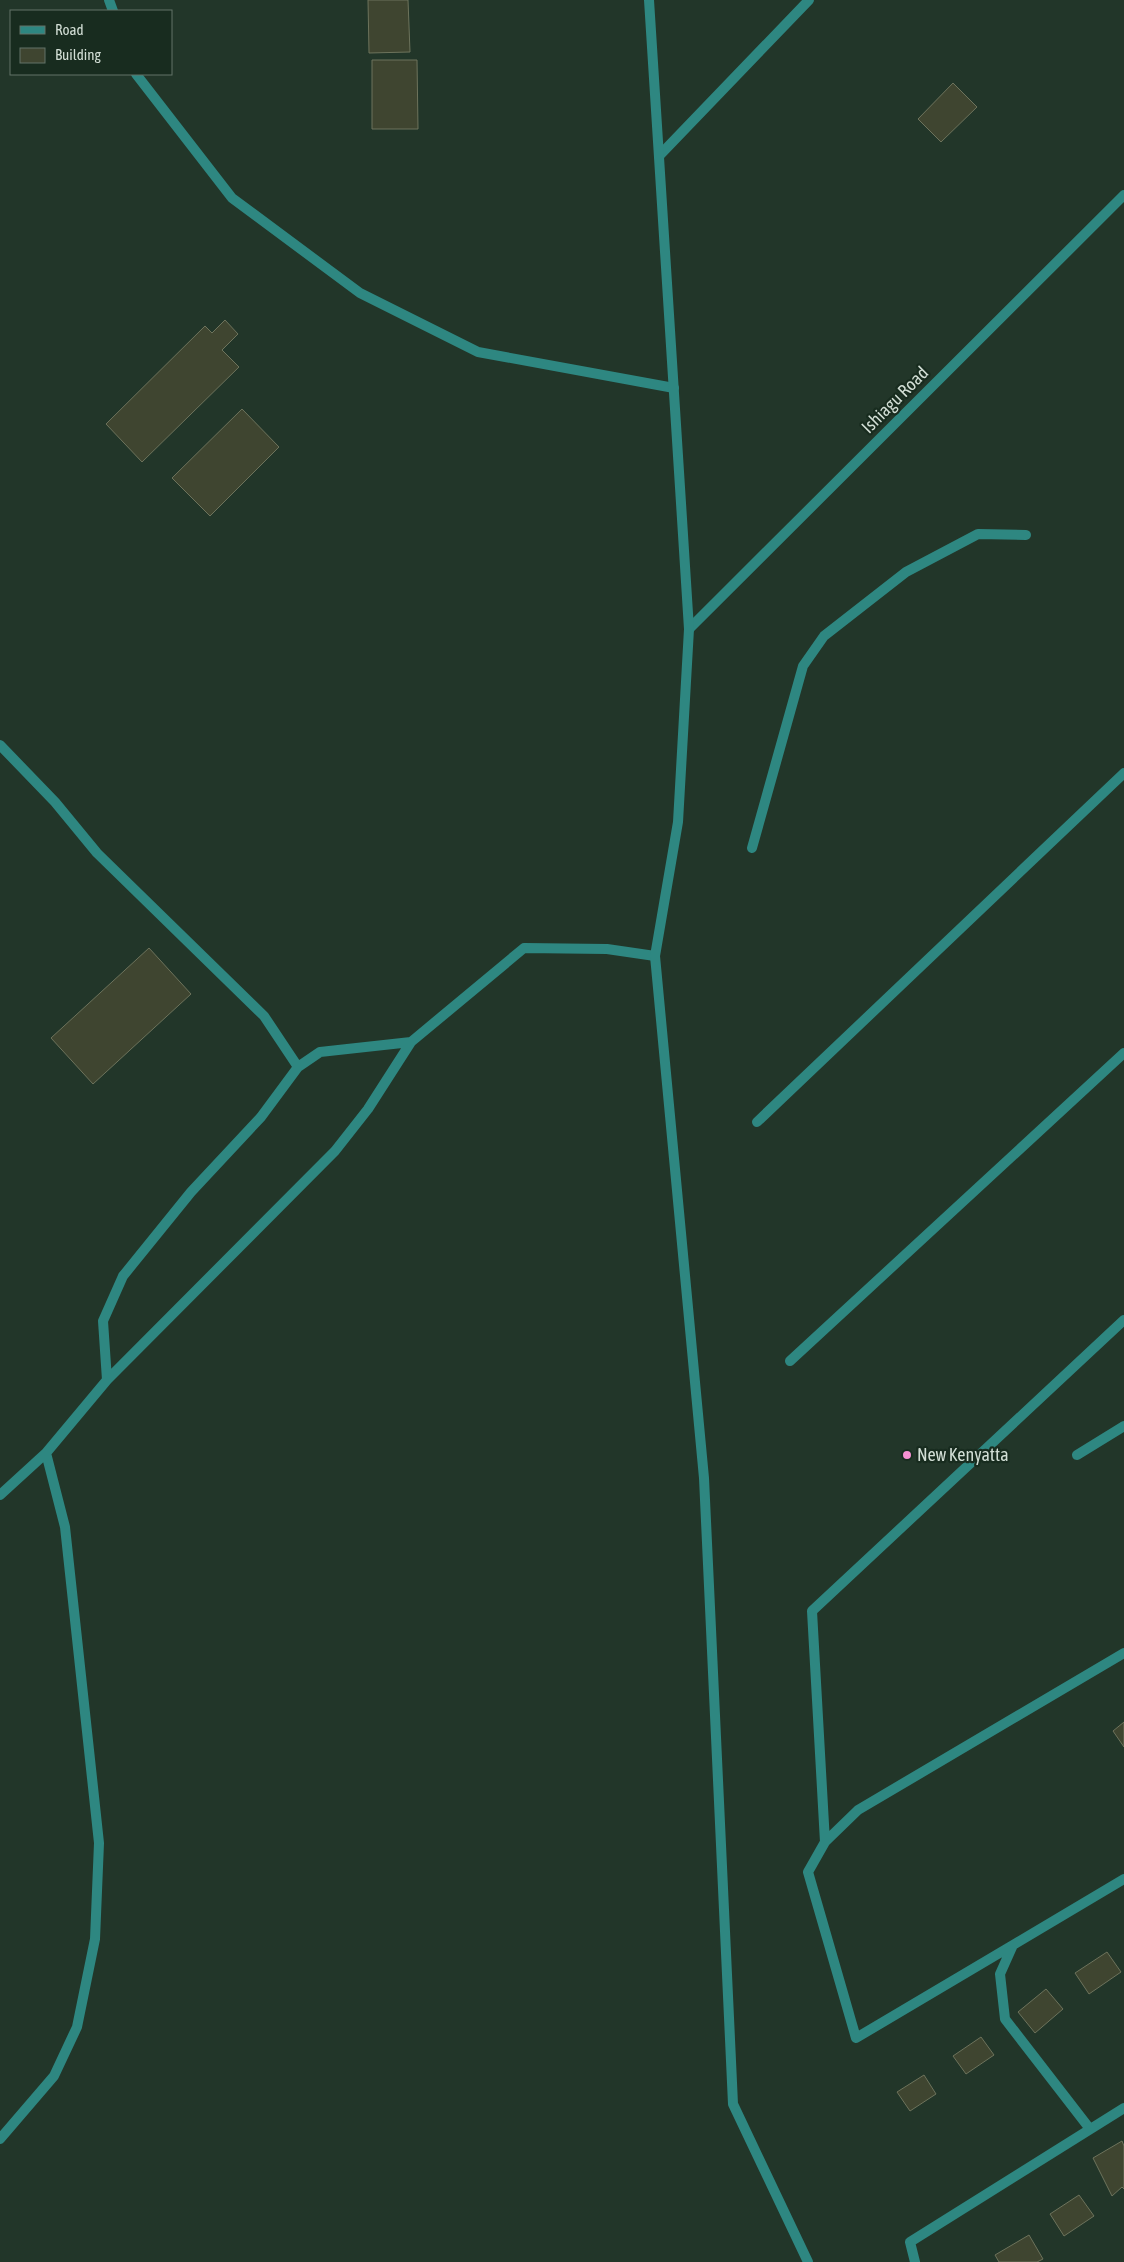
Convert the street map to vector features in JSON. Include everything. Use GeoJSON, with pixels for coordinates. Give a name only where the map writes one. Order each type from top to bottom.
{"type":"FeatureCollection","features":[{"type":"Feature","properties":{"kind":"street"},"geometry":{"type":"LineString","coordinates":[[649,0],[689,629],[678,822],[655,956],[704,1478],[733,2104],[808,2262]]}},
{"type":"Feature","properties":{"kind":"street"},"geometry":{"type":"LineString","coordinates":[[659,156],[810,0]]}},
{"type":"Feature","properties":{"kind":"street"},"geometry":{"type":"LineString","coordinates":[[137,75],[232,198],[360,293],[478,352],[674,388]]}},
{"type":"Feature","properties":{"kind":"street","name":"Ishiagu Road"},"geometry":{"type":"LineString","coordinates":[[689,629],[1124,194]]}},
{"type":"Feature","properties":{"kind":"street"},"geometry":{"type":"LineString","coordinates":[[752,848],[803,666],[824,636],[906,572],[978,534],[1026,535]]}},
{"type":"Feature","properties":{"kind":"street"},"geometry":{"type":"LineString","coordinates":[[0,745],[55,802],[97,853],[264,1016],[298,1067]]}},
{"type":"Feature","properties":{"kind":"street"},"geometry":{"type":"LineString","coordinates":[[757,1122],[1124,774]]}},
{"type":"Feature","properties":{"kind":"street"},"geometry":{"type":"LineString","coordinates":[[0,1495],[46,1453],[107,1380],[335,1151],[368,1108],[411,1042],[524,948],[607,949],[655,956]]}},
{"type":"Feature","properties":{"kind":"street"},"geometry":{"type":"LineString","coordinates":[[107,1380],[103,1321],[123,1276],[191,1192],[261,1116],[298,1067],[320,1052],[411,1042]]}},
{"type":"Feature","properties":{"kind":"street"},"geometry":{"type":"LineString","coordinates":[[790,1362],[1124,1053]]}},
{"type":"Feature","properties":{"kind":"street"},"geometry":{"type":"LineString","coordinates":[[825,1842],[812,1612],[1124,1320]]}},
{"type":"Feature","properties":{"kind":"street"},"geometry":{"type":"LineString","coordinates":[[1078,1454],[1124,1426]]}},
{"type":"Feature","properties":{"kind":"street"},"geometry":{"type":"LineString","coordinates":[[0,2139],[10,2130],[54,2076],[77,2027],[95,1939],[98,1833],[65,1527],[46,1453]]}},
{"type":"Feature","properties":{"kind":"street"},"geometry":{"type":"LineString","coordinates":[[1124,1653],[858,1810],[825,1842],[808,1872],[856,2038],[1124,1878]]}},
{"type":"Feature","properties":{"kind":"street"},"geometry":{"type":"LineString","coordinates":[[1013,1945],[1000,1974],[1005,2019],[1090,2129]]}},
{"type":"Feature","properties":{"kind":"street"},"geometry":{"type":"LineString","coordinates":[[915,2262],[910,2242],[1124,2108]]}},
{"type":"Feature","properties":{"kind":"building"},"geometry":{"type":"Polygon","coordinates":[[[368,0],[408,0],[410,52],[369,53],[368,0]]]}},
{"type":"Feature","properties":{"kind":"building"},"geometry":{"type":"Polygon","coordinates":[[[372,60],[417,60],[418,129],[372,129],[372,60]]]}},
{"type":"Feature","properties":{"kind":"building"},"geometry":{"type":"Polygon","coordinates":[[[953,83],[977,107],[941,142],[918,119],[953,83]]]}},
{"type":"Feature","properties":{"kind":"building"},"geometry":{"type":"Polygon","coordinates":[[[225,320],[238,334],[222,350],[239,367],[142,462],[106,424],[205,326],[212,333],[225,320]]]}},
{"type":"Feature","properties":{"kind":"building"},"geometry":{"type":"Polygon","coordinates":[[[242,409],[279,447],[210,516],[172,478],[242,409]]]}},
{"type":"Feature","properties":{"kind":"building"},"geometry":{"type":"Polygon","coordinates":[[[149,948],[191,994],[93,1084],[51,1038],[149,948]]]}},
{"type":"Feature","properties":{"kind":"building"},"geometry":{"type":"Polygon","coordinates":[[[1124,1722],[1124,1747],[1113,1731],[1124,1722]]]}},
{"type":"Feature","properties":{"kind":"building"},"geometry":{"type":"Polygon","coordinates":[[[1107,1952],[1121,1972],[1089,1994],[1075,1973],[1107,1952]]]}},
{"type":"Feature","properties":{"kind":"building"},"geometry":{"type":"Polygon","coordinates":[[[1046,1989],[1063,2009],[1035,2033],[1018,2012],[1046,1989]]]}},
{"type":"Feature","properties":{"kind":"building"},"geometry":{"type":"Polygon","coordinates":[[[981,2037],[994,2055],[966,2074],[953,2056],[981,2037]]]}},
{"type":"Feature","properties":{"kind":"building"},"geometry":{"type":"Polygon","coordinates":[[[924,2075],[936,2094],[910,2111],[897,2092],[924,2075]]]}},
{"type":"Feature","properties":{"kind":"building"},"geometry":{"type":"Polygon","coordinates":[[[1122,2141],[1124,2146],[1124,2189],[1122,2187],[1112,2196],[1093,2158],[1122,2141]]]}},
{"type":"Feature","properties":{"kind":"building"},"geometry":{"type":"Polygon","coordinates":[[[1079,2195],[1094,2216],[1064,2236],[1050,2214],[1079,2195]]]}},
{"type":"Feature","properties":{"kind":"building"},"geometry":{"type":"Polygon","coordinates":[[[1029,2235],[1043,2259],[1037,2262],[999,2262],[995,2255],[1029,2235]]]}},
{"type":"Feature","properties":{"kind":"place","name":"New Kenyatta"},"geometry":{"type":"Point","coordinates":[907,1455]}}]}
